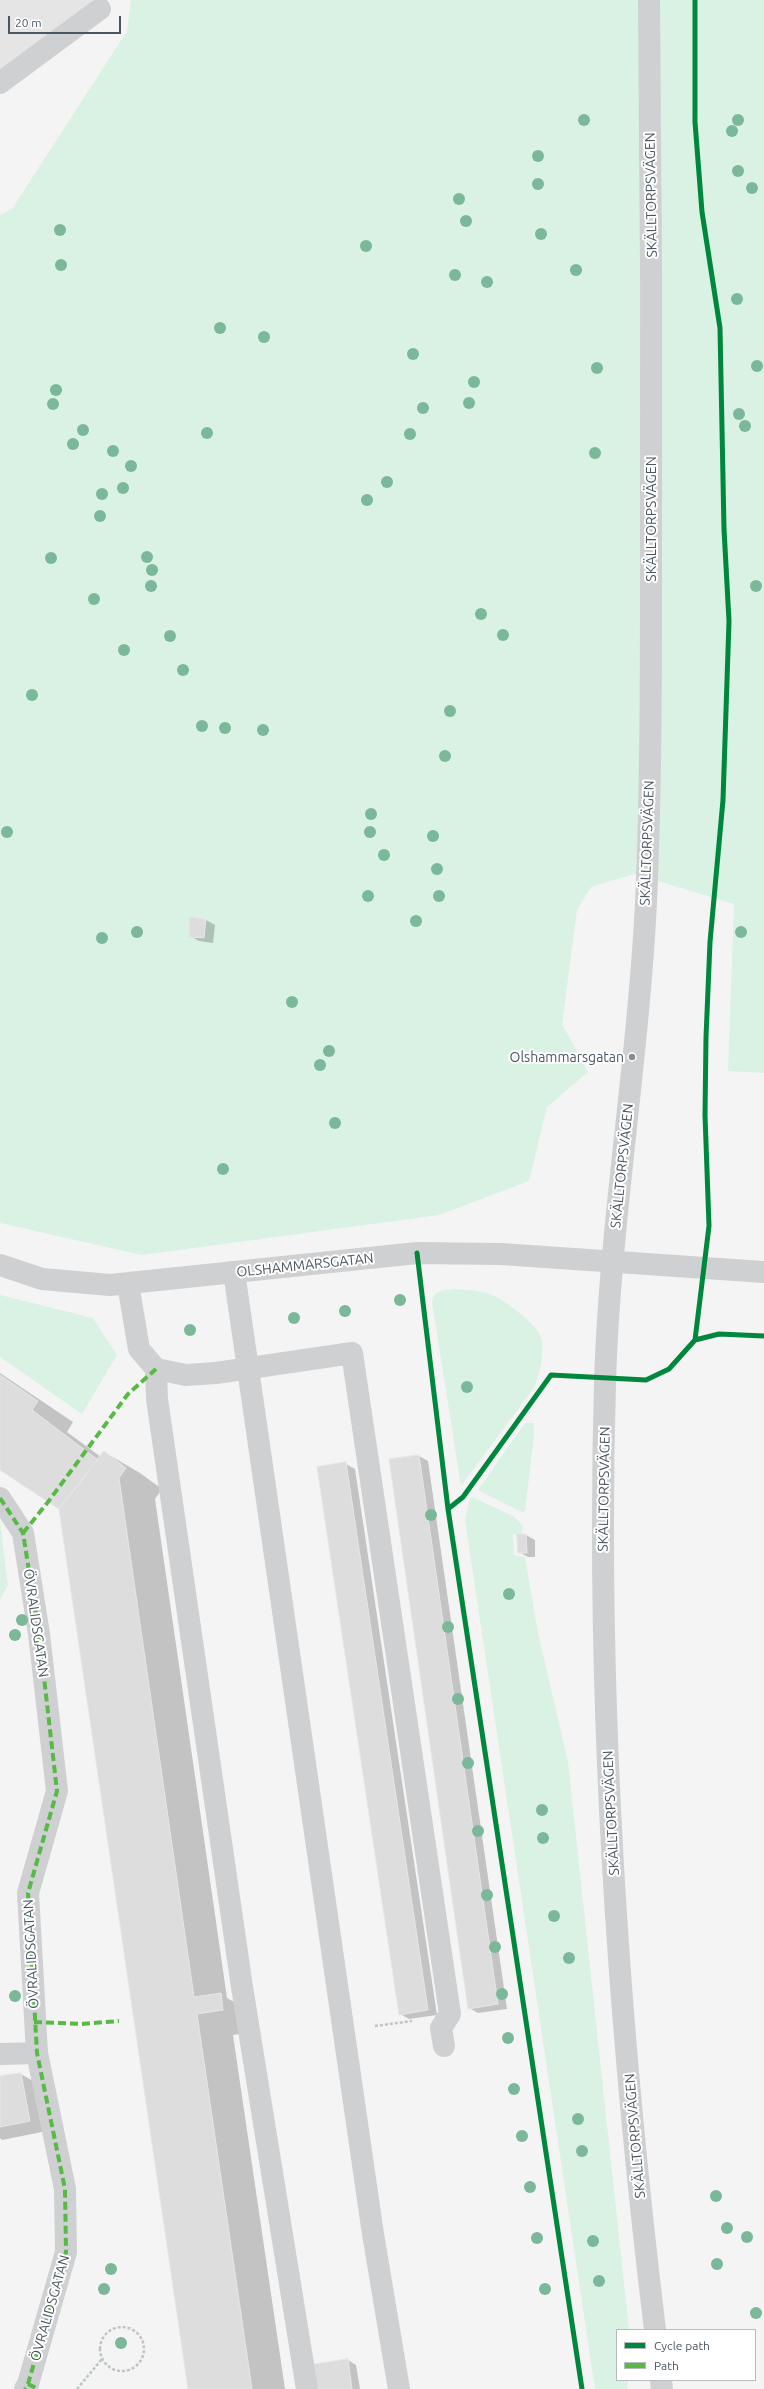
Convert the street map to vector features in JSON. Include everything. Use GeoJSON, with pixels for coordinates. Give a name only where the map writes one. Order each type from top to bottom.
{"type":"FeatureCollection","features":[{"type":"Feature","properties":{"kind":"street","name":"SKÄLLTORPSVÄGEN"},"geometry":{"type":"LineString","coordinates":[[649,0],[652,363],[650,728],[646,884],[632,1065],[612,1262],[605,1379],[602,1600],[611,1821],[626,2046],[655,2329]]}},
{"type":"Feature","properties":{"kind":"street"},"geometry":{"type":"LineString","coordinates":[[0,83],[100,9]]}},
{"type":"Feature","properties":{"kind":"street","name":"OLSHAMMARSGATAN"},"geometry":{"type":"LineString","coordinates":[[0,1265],[42,1279],[110,1285],[417,1253],[501,1254],[764,1272]]}},
{"type":"Feature","properties":{"kind":"street"},"geometry":{"type":"LineString","coordinates":[[234,1272],[374,2234],[399,2389]]}},
{"type":"Feature","properties":{"kind":"street"},"geometry":{"type":"LineString","coordinates":[[128,1284],[138,1350],[156,1369],[186,1375],[216,1374],[352,1353],[450,2014],[441,2028],[444,2046]]}},
{"type":"Feature","properties":{"kind":"street"},"geometry":{"type":"LineString","coordinates":[[156,1369],[157,1399],[242,1987],[306,2389]]}},
{"type":"Feature","properties":{"kind":"street","name":"ÖVRALIDSGATAN"},"geometry":{"type":"LineString","coordinates":[[0,1498],[23,1533],[39,1634],[57,1791],[28,1893],[37,2053],[66,2189],[66,2252],[28,2384],[25,2389]]}},
{"type":"Feature","properties":{"kind":"street"},"geometry":{"type":"LineString","coordinates":[[0,2054],[37,2053]]}},
{"type":"Feature","properties":{"kind":"path"},"geometry":{"type":"LineString","coordinates":[[393,2024],[415,2021]]}},
{"type":"Feature","properties":{"kind":"path"},"geometry":{"type":"LineString","coordinates":[[77,2389],[102,2359],[100,2344],[104,2335],[112,2328],[122,2326],[132,2329],[142,2340],[143,2356],[137,2364],[129,2370],[114,2369],[102,2359]]}},
{"type":"Feature","properties":{"kind":"shaded area"},"geometry":{"type":"Polygon","coordinates":[[[0,0],[92,0],[93,5],[0,73],[0,0]]]}},
{"type":"Feature","properties":{"kind":"green space"},"geometry":{"type":"Polygon","coordinates":[[[131,0],[764,0],[764,1073],[728,1071],[734,904],[634,874],[591,887],[577,910],[562,1024],[588,1072],[547,1107],[529,1181],[439,1215],[142,1255],[0,1223],[0,215],[12,209],[127,31],[131,0]]]}},
{"type":"Feature","properties":{"kind":"green space"},"geometry":{"type":"Polygon","coordinates":[[[455,1289],[483,1292],[504,1302],[527,1319],[538,1332],[542,1343],[539,1375],[535,1386],[461,1486],[432,1302],[435,1295],[440,1291],[455,1289]]]}},
{"type":"Feature","properties":{"kind":"green space"},"geometry":{"type":"Polygon","coordinates":[[[0,1295],[93,1318],[117,1355],[82,1414],[0,1357],[0,1295]]]}},
{"type":"Feature","properties":{"kind":"green space"},"geometry":{"type":"Polygon","coordinates":[[[525,1423],[534,1423],[534,1435],[525,1511],[522,1512],[478,1490],[525,1423]]]}},
{"type":"Feature","properties":{"kind":"green space"},"geometry":{"type":"Polygon","coordinates":[[[472,1497],[513,1516],[523,1525],[522,1533],[513,1534],[514,1555],[525,1557],[538,1633],[568,1762],[629,2329],[616,2329],[616,2381],[628,2381],[627,2389],[595,2389],[465,1520],[470,1498],[472,1497]]]}},
{"type":"Feature","properties":{"kind":"green space"},"geometry":{"type":"Polygon","coordinates":[[[0,1521],[8,1585],[0,1600],[0,1521]]]}},
{"type":"Feature","properties":{"kind":"building"},"geometry":{"type":"Polygon","coordinates":[[[190,917],[206,919],[204,938],[189,937],[190,917]]]}},
{"type":"Feature","properties":{"kind":"building"},"geometry":{"type":"Polygon","coordinates":[[[0,1375],[38,1401],[32,1410],[98,1460],[59,1509],[0,1470],[0,1375]]]}},
{"type":"Feature","properties":{"kind":"building"},"geometry":{"type":"Polygon","coordinates":[[[104,1451],[126,1468],[119,1478],[194,1997],[221,1993],[223,2010],[197,2014],[252,2389],[188,2389],[59,1509],[104,1451]]]}},
{"type":"Feature","properties":{"kind":"building"},"geometry":{"type":"Polygon","coordinates":[[[419,1455],[498,2004],[468,2009],[389,1459],[419,1455]]]}},
{"type":"Feature","properties":{"kind":"building"},"geometry":{"type":"Polygon","coordinates":[[[346,1462],[428,2010],[399,2015],[317,1467],[346,1462]]]}},
{"type":"Feature","properties":{"kind":"building"},"geometry":{"type":"Polygon","coordinates":[[[517,1534],[526,1534],[527,1553],[518,1553],[517,1534]]]}},
{"type":"Feature","properties":{"kind":"building"},"geometry":{"type":"Polygon","coordinates":[[[21,2073],[30,2121],[0,2127],[0,2076],[21,2073]]]}},
{"type":"Feature","properties":{"kind":"building"},"geometry":{"type":"Polygon","coordinates":[[[348,2359],[352,2389],[314,2389],[310,2365],[348,2359]]]}},
{"type":"Feature","properties":{"kind":"marked path"},"geometry":{"type":"LineString","coordinates":[[23,1533],[48,1502],[128,1394],[156,1369]]}},
{"type":"Feature","properties":{"kind":"marked path"},"geometry":{"type":"LineString","coordinates":[[0,1498],[23,1533],[39,1634],[57,1791],[28,1893],[37,2053],[65,2189],[66,2252],[28,2384],[25,2389]]}},
{"type":"Feature","properties":{"kind":"marked path"},"geometry":{"type":"LineString","coordinates":[[34,2022],[81,2024],[119,2021]]}},
{"type":"Feature","properties":{"kind":"marked path"},"geometry":{"type":"LineString","coordinates":[[28,2384],[38,2389]]}},
{"type":"Feature","properties":{"kind":"cycle path"},"geometry":{"type":"LineString","coordinates":[[448,1509],[463,1497],[551,1375],[646,1380],[669,1369],[695,1340],[709,1226],[705,1115],[706,1037],[710,942],[723,800],[729,621],[724,529],[720,328],[702,212],[695,122],[695,0]]}},
{"type":"Feature","properties":{"kind":"cycle path"},"geometry":{"type":"LineString","coordinates":[[417,1253],[448,1509],[582,2389]]}},
{"type":"Feature","properties":{"kind":"cycle path"},"geometry":{"type":"LineString","coordinates":[[695,1340],[719,1334],[764,1336]]}},
{"type":"Feature","properties":{"kind":"place","name":"Olshammarsgatan"},"geometry":{"type":"Point","coordinates":[632,1057]}}]}
